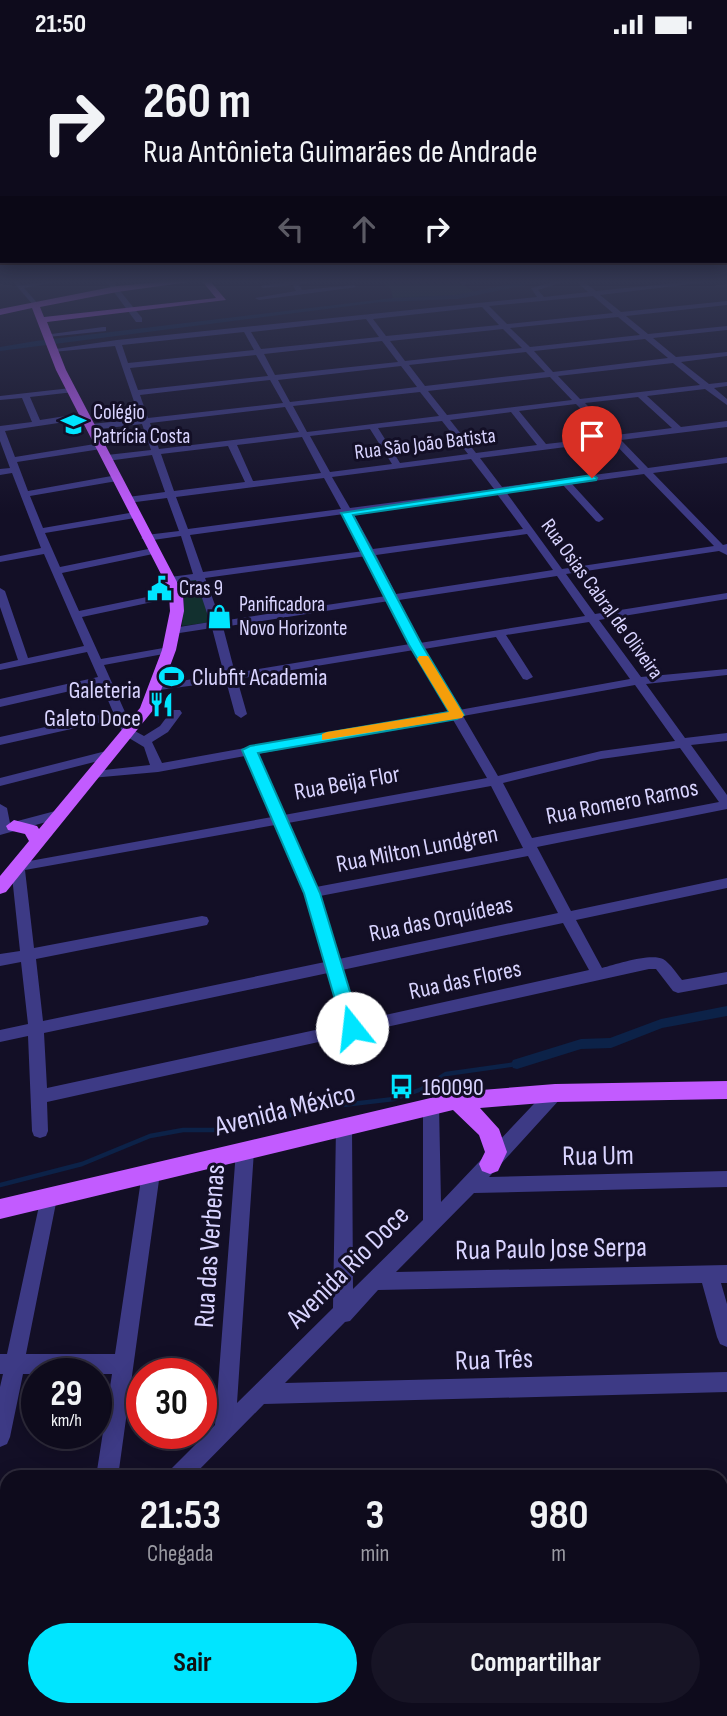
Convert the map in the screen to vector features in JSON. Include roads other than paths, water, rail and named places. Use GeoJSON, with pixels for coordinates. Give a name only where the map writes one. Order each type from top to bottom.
{"type":"FeatureCollection","features":[{"type":"Feature","properties":{"kind":"main road"},"geometry":{"type":"LineString","coordinates":[[0,888],[147,709],[169,650],[178,604],[170,580],[149,544],[57,359]]}},
{"type":"Feature","properties":{"kind":"main road"},"geometry":{"type":"LineString","coordinates":[[6,828],[31,830],[38,842]]}},
{"type":"Feature","properties":{"kind":"main road","name":"Avenida México"},"geometry":{"type":"LineString","coordinates":[[0,1209],[456,1101],[555,1093],[727,1090]]}},
{"type":"Feature","properties":{"kind":"main road"},"geometry":{"type":"LineString","coordinates":[[456,1101],[477,1117],[489,1133],[496,1152],[490,1164]]}},
{"type":"Feature","properties":{"kind":"street"},"geometry":{"type":"LineString","coordinates":[[123,359],[216,623],[242,714]]}},
{"type":"Feature","properties":{"kind":"street"},"geometry":{"type":"LineString","coordinates":[[125,366],[194,359]]}},
{"type":"Feature","properties":{"kind":"street"},"geometry":{"type":"LineString","coordinates":[[262,359],[370,553],[416,645],[495,781],[528,847],[569,915],[598,974]]}},
{"type":"Feature","properties":{"kind":"street","name":"Rua Osias Cabral de Oliveira"},"geometry":{"type":"LineString","coordinates":[[399,359],[560,572],[727,805]]}},
{"type":"Feature","properties":{"kind":"street"},"geometry":{"type":"LineString","coordinates":[[134,393],[446,359]]}},
{"type":"Feature","properties":{"kind":"street"},"geometry":{"type":"LineString","coordinates":[[536,359],[725,550]]}},
{"type":"Feature","properties":{"kind":"street"},"geometry":{"type":"LineString","coordinates":[[92,428],[685,359]]}},
{"type":"Feature","properties":{"kind":"street"},"geometry":{"type":"LineString","coordinates":[[675,360],[727,403]]}},
{"type":"Feature","properties":{"kind":"street"},"geometry":{"type":"LineString","coordinates":[[107,458],[727,384]]}},
{"type":"Feature","properties":{"kind":"street"},"geometry":{"type":"LineString","coordinates":[[0,398],[71,390]]}},
{"type":"Feature","properties":{"kind":"street"},"geometry":{"type":"LineString","coordinates":[[640,394],[679,430]]}},
{"type":"Feature","properties":{"kind":"street"},"geometry":{"type":"LineString","coordinates":[[25,395],[37,423]]}},
{"type":"Feature","properties":{"kind":"street"},"geometry":{"type":"LineString","coordinates":[[514,410],[543,447]]}},
{"type":"Feature","properties":{"kind":"street"},"geometry":{"type":"LineString","coordinates":[[85,416],[0,430],[3,450],[14,465],[47,550],[128,732],[145,741],[156,758],[158,768]]}},
{"type":"Feature","properties":{"kind":"street","name":"Rua São João Batista"},"geometry":{"type":"LineString","coordinates":[[128,500],[727,424]]}},
{"type":"Feature","properties":{"kind":"street"},"geometry":{"type":"LineString","coordinates":[[372,426],[398,465]]}},
{"type":"Feature","properties":{"kind":"street"},"geometry":{"type":"LineString","coordinates":[[231,442],[250,485]]}},
{"type":"Feature","properties":{"kind":"street"},"geometry":{"type":"LineString","coordinates":[[0,472],[14,465],[101,446]]}},
{"type":"Feature","properties":{"kind":"street"},"geometry":{"type":"LineString","coordinates":[[57,571],[184,533],[347,513],[644,470],[725,462]]}},
{"type":"Feature","properties":{"kind":"street"},"geometry":{"type":"LineString","coordinates":[[25,494],[117,478]]}},
{"type":"Feature","properties":{"kind":"street"},"geometry":{"type":"LineString","coordinates":[[566,482],[599,519]]}},
{"type":"Feature","properties":{"kind":"street"},"geometry":{"type":"LineString","coordinates":[[40,531],[135,515]]}},
{"type":"Feature","properties":{"kind":"street"},"geometry":{"type":"LineString","coordinates":[[170,580],[529,531]]}},
{"type":"Feature","properties":{"kind":"street"},"geometry":{"type":"LineString","coordinates":[[0,559],[47,550]]}},
{"type":"Feature","properties":{"kind":"street"},"geometry":{"type":"LineString","coordinates":[[173,631],[560,572],[725,550]]}},
{"type":"Feature","properties":{"kind":"street"},"geometry":{"type":"LineString","coordinates":[[0,591],[24,662]]}},
{"type":"Feature","properties":{"kind":"street"},"geometry":{"type":"LineString","coordinates":[[75,615],[176,594]]}},
{"type":"Feature","properties":{"kind":"street"},"geometry":{"type":"LineString","coordinates":[[156,689],[727,596]]}},
{"type":"Feature","properties":{"kind":"street"},"geometry":{"type":"LineString","coordinates":[[499,633],[527,677]]}},
{"type":"Feature","properties":{"kind":"street"},"geometry":{"type":"LineString","coordinates":[[0,667],[90,648]]}},
{"type":"Feature","properties":{"kind":"street"},"geometry":{"type":"LineString","coordinates":[[97,663],[169,650]]}},
{"type":"Feature","properties":{"kind":"street"},"geometry":{"type":"LineString","coordinates":[[95,775],[158,768],[638,681],[727,672]]}},
{"type":"Feature","properties":{"kind":"street"},"geometry":{"type":"LineString","coordinates":[[0,703],[106,679]]}},
{"type":"Feature","properties":{"kind":"street"},"geometry":{"type":"LineString","coordinates":[[145,741],[164,729],[176,713]]}},
{"type":"Feature","properties":{"kind":"street"},"geometry":{"type":"LineString","coordinates":[[0,741],[120,714]]}},
{"type":"Feature","properties":{"kind":"street","name":"Rua Beija Flor"},"geometry":{"type":"LineString","coordinates":[[18,867],[495,781],[601,755],[727,737]]}},
{"type":"Feature","properties":{"kind":"street"},"geometry":{"type":"LineString","coordinates":[[250,750],[312,893],[352,1028]]}},
{"type":"Feature","properties":{"kind":"street"},"geometry":{"type":"LineString","coordinates":[[0,782],[110,754]]}},
{"type":"Feature","properties":{"kind":"street","name":"Rua Romero Ramos"},"geometry":{"type":"LineString","coordinates":[[528,847],[727,805]]}},
{"type":"Feature","properties":{"kind":"street"},"geometry":{"type":"LineString","coordinates":[[0,807],[6,828],[59,814]]}},
{"type":"Feature","properties":{"kind":"street","name":"Rua Milton Lundgren"},"geometry":{"type":"LineString","coordinates":[[312,893],[528,847]]}},
{"type":"Feature","properties":{"kind":"street"},"geometry":{"type":"LineString","coordinates":[[18,867],[36,1028],[40,1131]]}},
{"type":"Feature","properties":{"kind":"street","name":"Rua das Orquídeas"},"geometry":{"type":"LineString","coordinates":[[0,1036],[727,884]]}},
{"type":"Feature","properties":{"kind":"street"},"geometry":{"type":"LineString","coordinates":[[0,960],[202,921]]}},
{"type":"Feature","properties":{"kind":"street","name":"Rua das Flores"},"geometry":{"type":"LineString","coordinates":[[38,1097],[655,963],[662,966],[678,987],[727,978]]}},
{"type":"Feature","properties":{"kind":"street","name":"Avenida Rio Doce"},"geometry":{"type":"LineString","coordinates":[[184,1470],[376,1281],[555,1093]]}},
{"type":"Feature","properties":{"kind":"street"},"geometry":{"type":"LineString","coordinates":[[431,1106],[432,1223]]}},
{"type":"Feature","properties":{"kind":"street"},"geometry":{"type":"LineString","coordinates":[[343,1314],[344,1127]]}},
{"type":"Feature","properties":{"kind":"street","name":"Rua das Verbenas"},"geometry":{"type":"LineString","coordinates":[[225,1429],[245,1151]]}},
{"type":"Feature","properties":{"kind":"street"},"geometry":{"type":"LineString","coordinates":[[108,1470],[121,1364],[151,1173]]}},
{"type":"Feature","properties":{"kind":"street","name":"Rua Um"},"geometry":{"type":"LineString","coordinates":[[470,1185],[727,1179]]}},
{"type":"Feature","properties":{"kind":"street"},"geometry":{"type":"LineString","coordinates":[[0,1437],[8,1364],[48,1198]]}},
{"type":"Feature","properties":{"kind":"street"},"geometry":{"type":"LineString","coordinates":[[718,1274],[727,1337]]}},
{"type":"Feature","properties":{"kind":"street","name":"Rua Paulo Jose Serpa"},"geometry":{"type":"LineString","coordinates":[[376,1281],[718,1274]]}},
{"type":"Feature","properties":{"kind":"street"},"geometry":{"type":"LineString","coordinates":[[8,1364],[121,1364]]}},
{"type":"Feature","properties":{"kind":"street","name":"Rua Três"},"geometry":{"type":"LineString","coordinates":[[263,1394],[727,1382]]}},
{"type":"Feature","properties":{"kind":"waterway"},"geometry":{"type":"LineString","coordinates":[[517,1064],[581,1044],[611,1043],[661,1024],[727,1011]]}},
{"type":"Feature","properties":{"kind":"waterway"},"geometry":{"type":"LineString","coordinates":[[0,1185],[82,1164],[150,1136],[183,1130],[223,1130],[326,1107],[394,1099],[422,1089],[446,1074],[517,1064]]}},
{"type":"Feature","properties":{"kind":"place","name":"Colégio Patrícia Costa"},"geometry":{"type":"Point","coordinates":[73,424]}},
{"type":"Feature","properties":{"kind":"place","name":"Cras 9"},"geometry":{"type":"Point","coordinates":[159,588]}},
{"type":"Feature","properties":{"kind":"place","name":"Panificadora Novo Horizonte"},"geometry":{"type":"Point","coordinates":[219,616]}},
{"type":"Feature","properties":{"kind":"place","name":"Clubfit Academia"},"geometry":{"type":"Point","coordinates":[172,677]}},
{"type":"Feature","properties":{"kind":"place","name":"Galeteria Galeto Doce"},"geometry":{"type":"Point","coordinates":[161,704]}},
{"type":"Feature","properties":{"kind":"place","name":"160090"},"geometry":{"type":"Point","coordinates":[402,1087]}}]}
